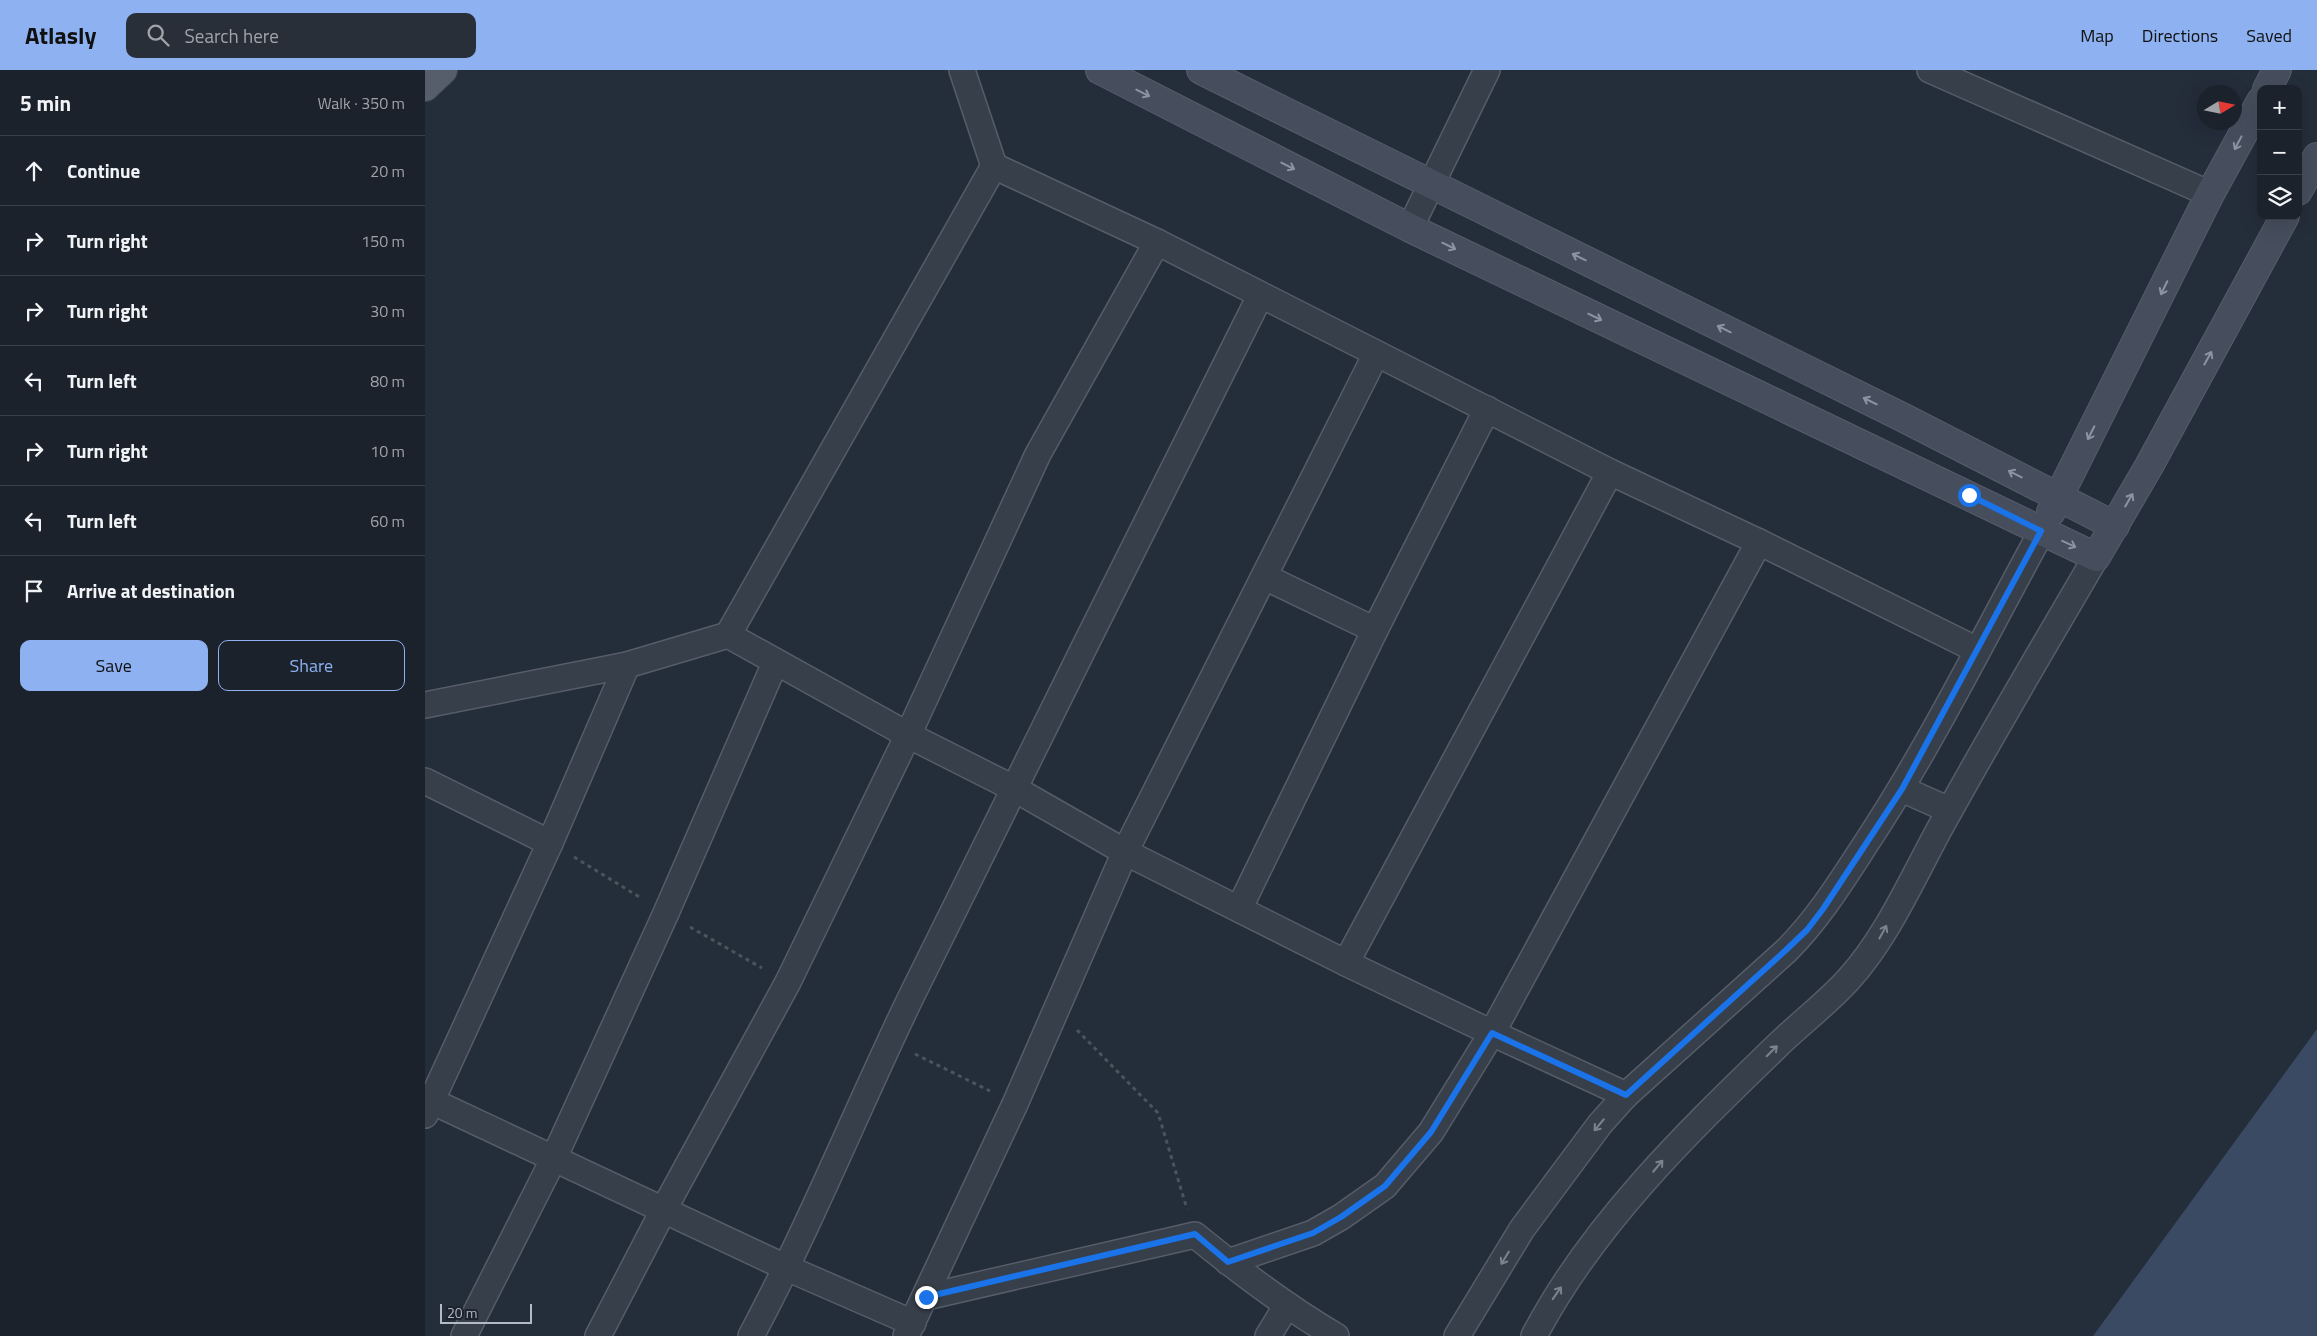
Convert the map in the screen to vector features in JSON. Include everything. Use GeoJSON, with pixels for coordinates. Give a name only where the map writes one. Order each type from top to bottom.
{"type":"FeatureCollection","features":[{"type":"Feature","properties":{"kind":"main road"},"geometry":{"type":"LineString","coordinates":[[425,86],[443,70]]}},
{"type":"Feature","properties":{"kind":"street"},"geometry":{"type":"LineString","coordinates":[[962,70],[994,166],[1157,242],[1260,296],[1610,472],[1759,542],[1977,650]]}},
{"type":"Feature","properties":{"kind":"street"},"geometry":{"type":"LineString","coordinates":[[1100,70],[1411,228],[2096,557]]}},
{"type":"Feature","properties":{"kind":"street"},"geometry":{"type":"LineString","coordinates":[[1201,70],[2115,526]]}},
{"type":"Feature","properties":{"kind":"street"},"geometry":{"type":"LineString","coordinates":[[1411,228],[1430,183],[1487,70]]}},
{"type":"Feature","properties":{"kind":"street"},"geometry":{"type":"LineString","coordinates":[[1931,70],[2210,194]]}},
{"type":"Feature","properties":{"kind":"street"},"geometry":{"type":"LineString","coordinates":[[2269,85],[2277,70]]}},
{"type":"Feature","properties":{"kind":"street"},"geometry":{"type":"LineString","coordinates":[[1457,1336],[1527,1222],[1566,1167],[1626,1095],[1807,930],[1902,789],[2041,531],[2210,194],[2257,107]]}},
{"type":"Feature","properties":{"kind":"street"},"geometry":{"type":"LineString","coordinates":[[2302,184],[2317,156]]}},
{"type":"Feature","properties":{"kind":"street"},"geometry":{"type":"LineString","coordinates":[[425,705],[627,665],[728,635],[994,166]]}},
{"type":"Feature","properties":{"kind":"street"},"geometry":{"type":"LineString","coordinates":[[1534,1336],[1553,1300],[1599,1236],[1669,1153],[1848,980],[1878,940],[1949,810],[2115,526],[2283,220]]}},
{"type":"Feature","properties":{"kind":"street"},"geometry":{"type":"LineString","coordinates":[[598,1336],[664,1209],[788,982],[908,734],[1038,454],[1157,242]]}},
{"type":"Feature","properties":{"kind":"street"},"geometry":{"type":"LineString","coordinates":[[751,1336],[787,1268],[890,1041],[1013,788],[1260,296]]}},
{"type":"Feature","properties":{"kind":"street"},"geometry":{"type":"LineString","coordinates":[[627,665],[550,842],[427,1105],[554,1158],[664,1209],[787,1268],[909,1330],[1015,1104],[1125,852],[1376,354]]}},
{"type":"Feature","properties":{"kind":"street"},"geometry":{"type":"LineString","coordinates":[[1239,909],[1375,630],[1487,409]]}},
{"type":"Feature","properties":{"kind":"street"},"geometry":{"type":"LineString","coordinates":[[1346,963],[1610,472]]}},
{"type":"Feature","properties":{"kind":"street"},"geometry":{"type":"LineString","coordinates":[[1228,1262],[1313,1233],[1341,1217],[1385,1186],[1431,1132],[1492,1033],[1759,542]]}},
{"type":"Feature","properties":{"kind":"street"},"geometry":{"type":"LineString","coordinates":[[1265,577],[1375,630]]}},
{"type":"Feature","properties":{"kind":"street"},"geometry":{"type":"LineString","coordinates":[[728,635],[775,663],[1013,788],[1125,852],[1346,963],[1626,1095]]}},
{"type":"Feature","properties":{"kind":"street"},"geometry":{"type":"LineString","coordinates":[[464,1336],[554,1158],[666,913],[775,663]]}},
{"type":"Feature","properties":{"kind":"street"},"geometry":{"type":"LineString","coordinates":[[425,781],[550,842]]}},
{"type":"Feature","properties":{"kind":"street"},"geometry":{"type":"LineString","coordinates":[[1902,789],[1949,810]]}},
{"type":"Feature","properties":{"kind":"street"},"geometry":{"type":"LineString","coordinates":[[926,1297],[1195,1234],[1228,1262],[1287,1305],[1335,1336]]}},
{"type":"Feature","properties":{"kind":"street"},"geometry":{"type":"LineString","coordinates":[[1268,1336],[1287,1305]]}},
{"type":"Feature","properties":{"kind":"path"},"geometry":{"type":"LineString","coordinates":[[550,842],[666,913],[788,982]]}},
{"type":"Feature","properties":{"kind":"path"},"geometry":{"type":"LineString","coordinates":[[1056,1008],[1158,1113],[1195,1234]]}},
{"type":"Feature","properties":{"kind":"path"},"geometry":{"type":"LineString","coordinates":[[890,1041],[1015,1104]]}},
{"type":"Feature","properties":{"kind":"water"},"geometry":{"type":"Polygon","coordinates":[[[2317,1029],[2317,1336],[2093,1336],[2317,1029]]]}},
{"type":"Feature","properties":{"kind":"route"},"geometry":{"type":"LineString","coordinates":[[926,1297],[1195,1234],[1228,1262],[1313,1233],[1341,1217],[1385,1186],[1431,1132],[1492,1033],[1626,1095],[1807,930],[1823,909],[1902,789],[2041,531],[1969,495]]}}]}
